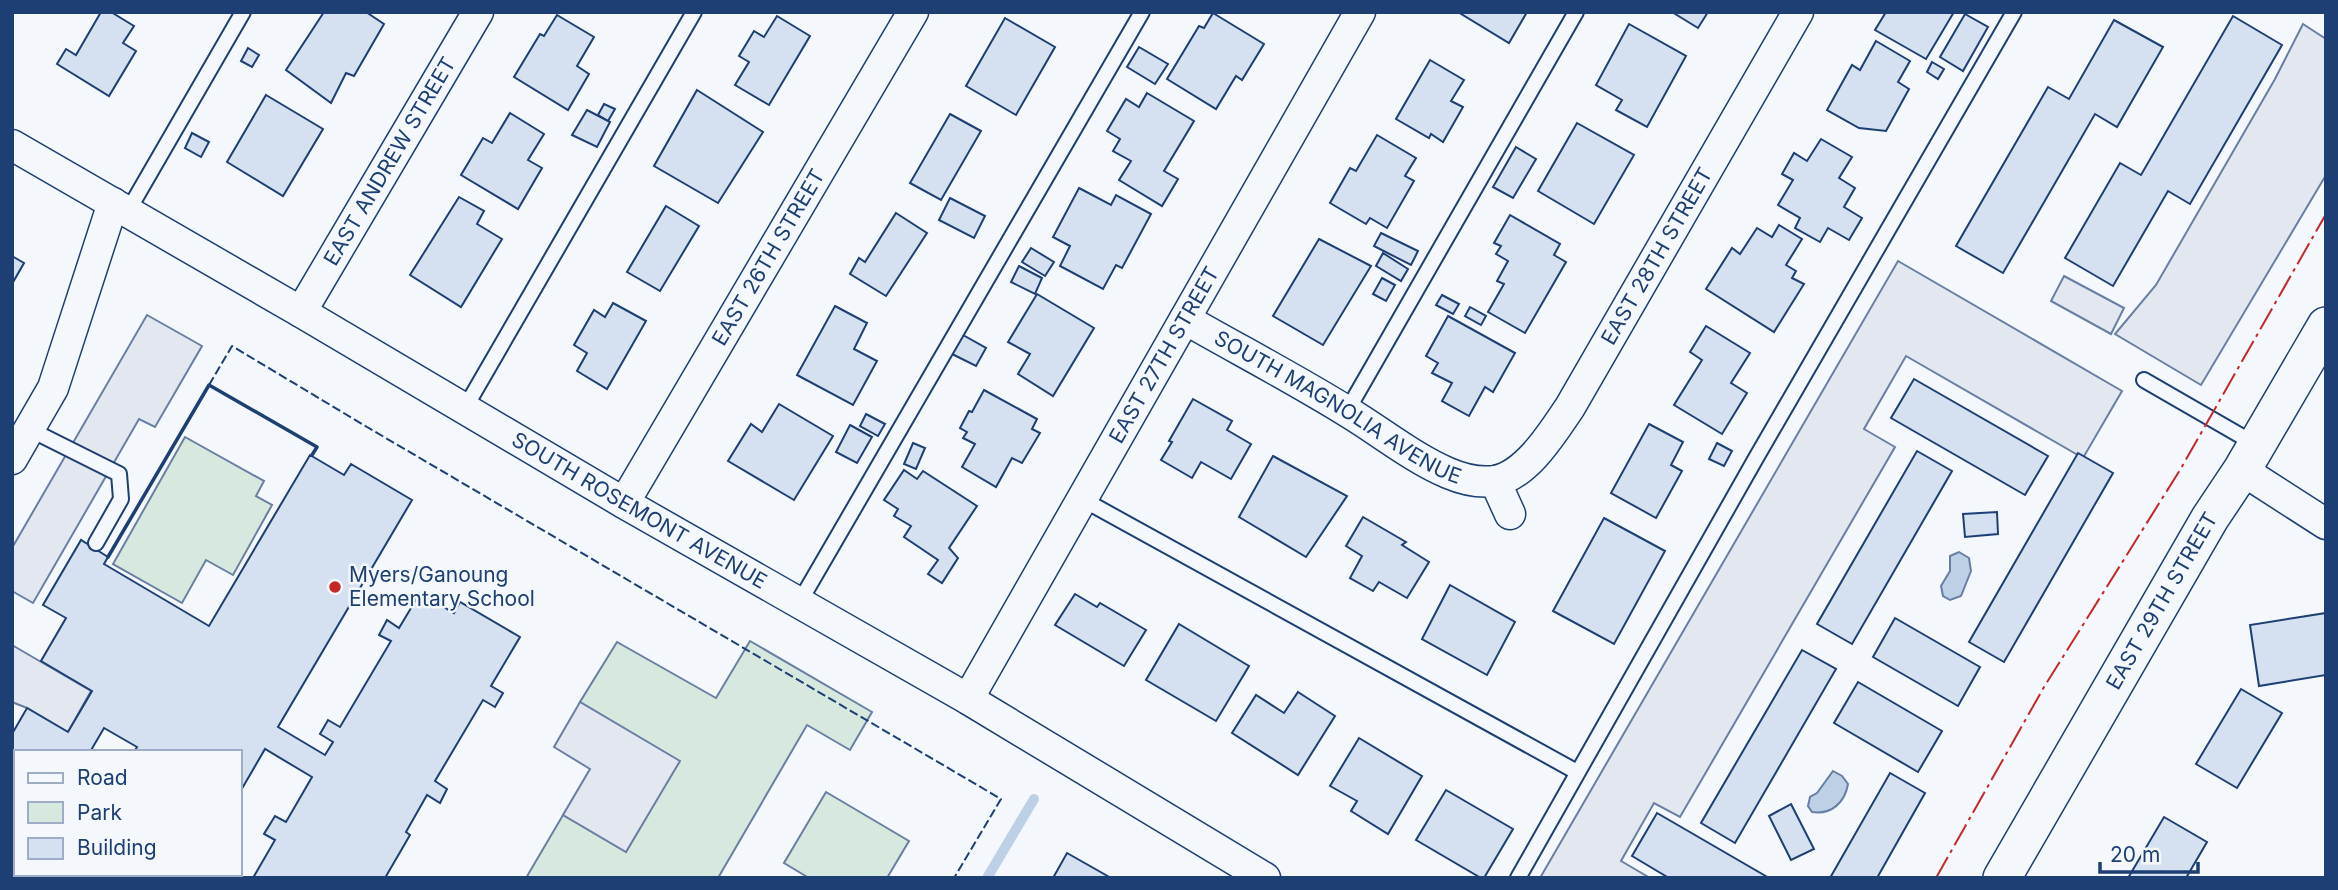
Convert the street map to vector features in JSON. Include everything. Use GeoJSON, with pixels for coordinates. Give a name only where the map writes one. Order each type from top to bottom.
{"type":"FeatureCollection","features":[{"type":"Feature","properties":{"kind":"street","name":"EAST ANDREW STREET"},"geometry":{"type":"LineString","coordinates":[[301,312],[478,12]]}},
{"type":"Feature","properties":{"kind":"street","name":"EAST 26TH STREET"},"geometry":{"type":"LineString","coordinates":[[624,503],[913,12]]}},
{"type":"Feature","properties":{"kind":"street","name":"EAST 27TH STREET"},"geometry":{"type":"LineString","coordinates":[[968,699],[1360,12]]}},
{"type":"Feature","properties":{"kind":"street","name":"EAST 28TH STREET"},"geometry":{"type":"LineString","coordinates":[[1495,481],[1509,476],[1528,462],[1543,446],[1570,407],[1798,12]]}},
{"type":"Feature","properties":{"kind":"street","name":"SOUTH ROSEMONT AVENUE"},"geometry":{"type":"LineString","coordinates":[[12,145],[624,503],[968,699],[1234,870],[1265,878]]}},
{"type":"Feature","properties":{"kind":"street"},"geometry":{"type":"LineString","coordinates":[[19,441],[53,388],[120,207]]}},
{"type":"Feature","properties":{"kind":"street","name":"SOUTH MAGNOLIA AVENUE"},"geometry":{"type":"LineString","coordinates":[[1185,319],[1347,411],[1436,467],[1464,478],[1495,481]]}},
{"type":"Feature","properties":{"kind":"street","name":"EAST 29TH STREET"},"geometry":{"type":"LineString","coordinates":[[2002,878],[2210,518],[2249,458],[2326,326]]}},
{"type":"Feature","properties":{"kind":"street"},"geometry":{"type":"LineString","coordinates":[[2249,458],[2326,524]]}},
{"type":"Feature","properties":{"kind":"street"},"geometry":{"type":"LineString","coordinates":[[1495,481],[1510,514]]}},
{"type":"Feature","properties":{"kind":"lane"},"geometry":{"type":"LineString","coordinates":[[120,207],[243,12]]}},
{"type":"Feature","properties":{"kind":"lane"},"geometry":{"type":"LineString","coordinates":[[464,408],[694,12]]}},
{"type":"Feature","properties":{"kind":"lane"},"geometry":{"type":"LineString","coordinates":[[799,603],[1142,12]]}},
{"type":"Feature","properties":{"kind":"lane"},"geometry":{"type":"LineString","coordinates":[[1347,411],[1576,12]]}},
{"type":"Feature","properties":{"kind":"lane"},"geometry":{"type":"LineString","coordinates":[[1518,878],[2014,12]]}},
{"type":"Feature","properties":{"kind":"lane"},"geometry":{"type":"LineString","coordinates":[[2144,380],[2249,458]]}},
{"type":"Feature","properties":{"kind":"lane"},"geometry":{"type":"LineString","coordinates":[[19,441],[119,474],[121,499],[96,543]]}},
{"type":"Feature","properties":{"kind":"lane"},"geometry":{"type":"LineString","coordinates":[[1082,499],[1577,772]]}},
{"type":"Feature","properties":{"kind":"green space"},"geometry":{"type":"Polygon","coordinates":[[[185,437],[264,481],[256,496],[272,505],[233,575],[206,560],[182,603],[113,564],[185,437]]]}},
{"type":"Feature","properties":{"kind":"green space"},"geometry":{"type":"Polygon","coordinates":[[[750,641],[872,712],[850,750],[807,725],[718,878],[526,878],[563,815],[626,852],[679,761],[580,702],[617,642],[716,698],[750,641]]]}},
{"type":"Feature","properties":{"kind":"green space"},"geometry":{"type":"Polygon","coordinates":[[[826,792],[909,841],[887,878],[809,878],[784,863],[826,792]]]}},
{"type":"Feature","properties":{"kind":"shaded area"},"geometry":{"type":"Polygon","coordinates":[[[2303,24],[2326,39],[2326,175],[2201,385],[2115,334],[2156,285],[2275,79],[2303,24]]]}},
{"type":"Feature","properties":{"kind":"shaded area"},"geometry":{"type":"Polygon","coordinates":[[[1898,261],[2122,391],[2083,458],[1906,356],[1864,429],[1895,447],[1680,817],[1654,803],[1621,861],[1650,878],[1540,878],[1898,261]]]}},
{"type":"Feature","properties":{"kind":"shaded area"},"geometry":{"type":"Polygon","coordinates":[[[2064,276],[2124,308],[2111,334],[2051,301],[2064,276]]]}},
{"type":"Feature","properties":{"kind":"shaded area"},"geometry":{"type":"Polygon","coordinates":[[[147,315],[202,346],[155,427],[139,419],[33,603],[12,591],[12,548],[147,315]]]}},
{"type":"Feature","properties":{"kind":"shaded area"},"geometry":{"type":"Polygon","coordinates":[[[12,645],[91,691],[68,732],[12,702],[12,645]]]}},
{"type":"Feature","properties":{"kind":"shaded area"},"geometry":{"type":"Polygon","coordinates":[[[580,702],[680,761],[626,852],[563,815],[590,769],[554,747],[580,702]]]}},
{"type":"Feature","properties":{"kind":"water"},"geometry":{"type":"Polygon","coordinates":[[[1959,552],[1969,558],[1971,571],[1961,596],[1950,600],[1943,596],[1941,586],[1950,571],[1950,556],[1959,552]]]}},
{"type":"Feature","properties":{"kind":"water"},"geometry":{"type":"Polygon","coordinates":[[[1833,771],[1842,776],[1848,784],[1841,802],[1826,811],[1812,812],[1808,806],[1810,797],[1817,793],[1833,771]]]}},
{"type":"Feature","properties":{"kind":"building"},"geometry":{"type":"Polygon","coordinates":[[[101,12],[111,12],[134,26],[123,43],[136,51],[109,96],[57,64],[66,49],[76,55],[101,12]]]}},
{"type":"Feature","properties":{"kind":"building"},"geometry":{"type":"Polygon","coordinates":[[[324,12],[366,12],[384,24],[354,76],[346,73],[331,103],[286,70],[324,12]]]}},
{"type":"Feature","properties":{"kind":"building"},"geometry":{"type":"Polygon","coordinates":[[[1458,12],[1527,12],[1509,43],[1458,12]]]}},
{"type":"Feature","properties":{"kind":"building"},"geometry":{"type":"Polygon","coordinates":[[[1672,12],[1708,12],[1698,28],[1672,12]]]}},
{"type":"Feature","properties":{"kind":"building"},"geometry":{"type":"Polygon","coordinates":[[[1886,12],[1954,12],[1926,59],[1875,30],[1886,12]]]}},
{"type":"Feature","properties":{"kind":"building"},"geometry":{"type":"Polygon","coordinates":[[[1213,13],[1264,44],[1242,80],[1236,76],[1216,109],[1167,79],[1199,26],[1204,28],[1213,13]]]}},
{"type":"Feature","properties":{"kind":"building"},"geometry":{"type":"Polygon","coordinates":[[[1965,14],[1988,27],[1963,71],[1940,57],[1965,14]]]}},
{"type":"Feature","properties":{"kind":"building"},"geometry":{"type":"Polygon","coordinates":[[[557,15],[594,37],[577,66],[589,74],[568,110],[514,77],[540,34],[544,36],[557,15]]]}},
{"type":"Feature","properties":{"kind":"building"},"geometry":{"type":"Polygon","coordinates":[[[777,16],[810,36],[769,105],[735,85],[749,62],[739,56],[754,31],[764,37],[777,16]]]}},
{"type":"Feature","properties":{"kind":"building"},"geometry":{"type":"Polygon","coordinates":[[[2233,16],[2282,45],[2190,204],[2168,191],[2113,286],[2065,258],[2120,163],[2141,175],[2233,16]]]}},
{"type":"Feature","properties":{"kind":"building"},"geometry":{"type":"Polygon","coordinates":[[[1005,18],[1055,47],[1016,115],[966,86],[1005,18]]]}},
{"type":"Feature","properties":{"kind":"building"},"geometry":{"type":"Polygon","coordinates":[[[2114,20],[2163,47],[2117,127],[2095,114],[2003,273],[1956,246],[2048,87],[2069,99],[2114,20]]]}},
{"type":"Feature","properties":{"kind":"building"},"geometry":{"type":"Polygon","coordinates":[[[1629,24],[1686,56],[1647,127],[1616,110],[1622,100],[1596,85],[1629,24]]]}},
{"type":"Feature","properties":{"kind":"building"},"geometry":{"type":"Polygon","coordinates":[[[1876,41],[1910,61],[1898,82],[1909,89],[1886,131],[1859,128],[1827,110],[1852,65],[1860,70],[1876,41]]]}},
{"type":"Feature","properties":{"kind":"building"},"geometry":{"type":"Polygon","coordinates":[[[1139,47],[1168,64],[1155,84],[1127,67],[1139,47]]]}},
{"type":"Feature","properties":{"kind":"building"},"geometry":{"type":"Polygon","coordinates":[[[248,48],[259,55],[252,67],[241,61],[248,48]]]}},
{"type":"Feature","properties":{"kind":"building"},"geometry":{"type":"Polygon","coordinates":[[[1430,60],[1464,80],[1451,101],[1463,107],[1443,142],[1431,134],[1429,138],[1396,119],[1430,60]]]}},
{"type":"Feature","properties":{"kind":"building"},"geometry":{"type":"Polygon","coordinates":[[[1932,62],[1944,69],[1938,79],[1927,72],[1932,62]]]}},
{"type":"Feature","properties":{"kind":"building"},"geometry":{"type":"Polygon","coordinates":[[[697,90],[763,132],[718,203],[654,166],[697,90]]]}},
{"type":"Feature","properties":{"kind":"building"},"geometry":{"type":"Polygon","coordinates":[[[1147,93],[1194,121],[1164,171],[1178,179],[1162,206],[1119,180],[1131,161],[1113,151],[1120,139],[1107,131],[1126,99],[1139,107],[1147,93]]]}},
{"type":"Feature","properties":{"kind":"building"},"geometry":{"type":"Polygon","coordinates":[[[266,95],[323,129],[283,196],[227,162],[266,95]]]}},
{"type":"Feature","properties":{"kind":"building"},"geometry":{"type":"Polygon","coordinates":[[[604,104],[615,109],[608,121],[598,115],[604,104]]]}},
{"type":"Feature","properties":{"kind":"building"},"geometry":{"type":"Polygon","coordinates":[[[587,110],[610,122],[597,147],[572,135],[587,110]]]}},
{"type":"Feature","properties":{"kind":"building"},"geometry":{"type":"Polygon","coordinates":[[[510,113],[544,134],[528,160],[542,168],[518,209],[461,175],[483,138],[492,143],[510,113]]]}},
{"type":"Feature","properties":{"kind":"building"},"geometry":{"type":"Polygon","coordinates":[[[950,114],[981,131],[941,200],[910,183],[950,114]]]}},
{"type":"Feature","properties":{"kind":"building"},"geometry":{"type":"Polygon","coordinates":[[[1577,123],[1634,155],[1594,224],[1538,191],[1577,123]]]}},
{"type":"Feature","properties":{"kind":"building"},"geometry":{"type":"Polygon","coordinates":[[[192,133],[209,142],[201,157],[185,148],[192,133]]]}},
{"type":"Feature","properties":{"kind":"building"},"geometry":{"type":"Polygon","coordinates":[[[1377,135],[1416,158],[1405,176],[1414,181],[1387,228],[1370,218],[1366,224],[1330,203],[1350,168],[1356,171],[1377,135]]]}},
{"type":"Feature","properties":{"kind":"building"},"geometry":{"type":"Polygon","coordinates":[[[1821,139],[1852,157],[1839,178],[1855,188],[1844,207],[1862,218],[1849,240],[1828,228],[1820,242],[1795,228],[1800,218],[1778,205],[1793,180],[1782,174],[1794,153],[1807,161],[1821,139]]]}},
{"type":"Feature","properties":{"kind":"building"},"geometry":{"type":"Polygon","coordinates":[[[1516,147],[1536,159],[1513,198],[1493,187],[1516,147]]]}},
{"type":"Feature","properties":{"kind":"building"},"geometry":{"type":"Polygon","coordinates":[[[1079,188],[1111,205],[1116,195],[1151,214],[1122,268],[1116,265],[1103,289],[1060,266],[1070,246],[1053,237],[1079,188]]]}},
{"type":"Feature","properties":{"kind":"building"},"geometry":{"type":"Polygon","coordinates":[[[459,197],[484,211],[477,224],[502,239],[461,307],[410,275],[459,197]]]}},
{"type":"Feature","properties":{"kind":"building"},"geometry":{"type":"Polygon","coordinates":[[[950,198],[985,216],[974,238],[939,220],[950,198]]]}},
{"type":"Feature","properties":{"kind":"building"},"geometry":{"type":"Polygon","coordinates":[[[666,206],[699,226],[660,291],[627,272],[666,206]]]}},
{"type":"Feature","properties":{"kind":"building"},"geometry":{"type":"Polygon","coordinates":[[[896,213],[927,233],[886,296],[850,274],[859,258],[865,262],[896,213]]]}},
{"type":"Feature","properties":{"kind":"building"},"geometry":{"type":"Polygon","coordinates":[[[1510,215],[1560,244],[1554,255],[1566,262],[1525,333],[1488,312],[1504,284],[1497,281],[1508,261],[1496,254],[1501,246],[1494,243],[1510,215]]]}},
{"type":"Feature","properties":{"kind":"building"},"geometry":{"type":"Polygon","coordinates":[[[1779,225],[1802,239],[1786,265],[1796,271],[1792,278],[1804,284],[1774,332],[1706,289],[1732,248],[1740,254],[1757,228],[1772,237],[1779,225]]]}},
{"type":"Feature","properties":{"kind":"building"},"geometry":{"type":"Polygon","coordinates":[[[1381,233],[1418,251],[1411,265],[1374,246],[1381,233]]]}},
{"type":"Feature","properties":{"kind":"building"},"geometry":{"type":"Polygon","coordinates":[[[1319,239],[1371,266],[1323,345],[1273,316],[1319,239]]]}},
{"type":"Feature","properties":{"kind":"building"},"geometry":{"type":"Polygon","coordinates":[[[1031,248],[1054,262],[1045,276],[1022,262],[1031,248]]]}},
{"type":"Feature","properties":{"kind":"building"},"geometry":{"type":"Polygon","coordinates":[[[1383,253],[1408,269],[1401,281],[1376,266],[1383,253]]]}},
{"type":"Feature","properties":{"kind":"building"},"geometry":{"type":"Polygon","coordinates":[[[12,256],[24,263],[12,284],[12,256]]]}},
{"type":"Feature","properties":{"kind":"building"},"geometry":{"type":"Polygon","coordinates":[[[1019,266],[1042,278],[1035,294],[1011,282],[1019,266]]]}},
{"type":"Feature","properties":{"kind":"building"},"geometry":{"type":"Polygon","coordinates":[[[1382,278],[1395,285],[1386,301],[1373,294],[1382,278]]]}},
{"type":"Feature","properties":{"kind":"building"},"geometry":{"type":"Polygon","coordinates":[[[1037,294],[1094,328],[1053,396],[1018,374],[1030,354],[1008,342],[1037,294]]]}},
{"type":"Feature","properties":{"kind":"building"},"geometry":{"type":"Polygon","coordinates":[[[1442,295],[1459,304],[1453,314],[1436,305],[1442,295]]]}},
{"type":"Feature","properties":{"kind":"building"},"geometry":{"type":"Polygon","coordinates":[[[613,303],[646,321],[607,389],[577,371],[587,353],[574,345],[594,310],[605,317],[613,303]]]}},
{"type":"Feature","properties":{"kind":"building"},"geometry":{"type":"Polygon","coordinates":[[[835,306],[867,323],[854,349],[877,361],[853,405],[797,375],[835,306]]]}},
{"type":"Feature","properties":{"kind":"building"},"geometry":{"type":"Polygon","coordinates":[[[1470,307],[1486,316],[1481,325],[1465,316],[1470,307]]]}},
{"type":"Feature","properties":{"kind":"building"},"geometry":{"type":"Polygon","coordinates":[[[1448,316],[1515,353],[1493,392],[1485,387],[1469,416],[1442,401],[1452,383],[1432,373],[1438,363],[1426,356],[1448,316]]]}},
{"type":"Feature","properties":{"kind":"building"},"geometry":{"type":"Polygon","coordinates":[[[1706,326],[1750,353],[1731,383],[1747,393],[1722,434],[1674,405],[1702,360],[1690,352],[1706,326]]]}},
{"type":"Feature","properties":{"kind":"building"},"geometry":{"type":"Polygon","coordinates":[[[963,335],[986,348],[976,366],[952,354],[963,335]]]}},
{"type":"Feature","properties":{"kind":"building"},"geometry":{"type":"Polygon","coordinates":[[[1914,379],[2048,456],[2025,495],[1891,418],[1914,379]]]}},
{"type":"Feature","properties":{"kind":"building"},"geometry":{"type":"Polygon","coordinates":[[[984,390],[1037,419],[1032,429],[1040,433],[1022,463],[1012,458],[996,487],[962,467],[975,444],[963,438],[967,432],[960,428],[984,390]]]}},
{"type":"Feature","properties":{"kind":"building"},"geometry":{"type":"Polygon","coordinates":[[[1193,399],[1232,421],[1227,430],[1251,444],[1231,479],[1201,462],[1192,478],[1161,460],[1193,399]]]}},
{"type":"Feature","properties":{"kind":"building"},"geometry":{"type":"Polygon","coordinates":[[[779,404],[833,436],[794,500],[728,461],[751,424],[762,432],[779,404]]]}},
{"type":"Feature","properties":{"kind":"building"},"geometry":{"type":"Polygon","coordinates":[[[866,414],[885,424],[878,436],[860,426],[866,414]]]}},
{"type":"Feature","properties":{"kind":"building"},"geometry":{"type":"Polygon","coordinates":[[[1649,424],[1683,442],[1671,465],[1682,471],[1656,518],[1611,493],[1649,424]]]}},
{"type":"Feature","properties":{"kind":"building"},"geometry":{"type":"Polygon","coordinates":[[[850,425],[872,437],[857,463],[836,452],[850,425]]]}},
{"type":"Feature","properties":{"kind":"building"},"geometry":{"type":"Polygon","coordinates":[[[913,443],[925,448],[916,469],[904,464],[913,443]]]}},
{"type":"Feature","properties":{"kind":"building"},"geometry":{"type":"Polygon","coordinates":[[[1717,443],[1732,451],[1724,466],[1709,459],[1717,443]]]}},
{"type":"Feature","properties":{"kind":"building"},"geometry":{"type":"Polygon","coordinates":[[[1917,451],[1952,471],[1852,644],[1817,624],[1917,451]]]}},
{"type":"Feature","properties":{"kind":"building"},"geometry":{"type":"Polygon","coordinates":[[[2078,453],[2113,473],[2004,662],[1969,642],[2078,453]]]}},
{"type":"Feature","properties":{"kind":"building"},"geometry":{"type":"Polygon","coordinates":[[[310,455],[344,475],[351,464],[412,500],[278,727],[325,755],[333,742],[320,734],[328,720],[340,727],[391,641],[379,635],[387,620],[399,628],[420,593],[454,613],[460,602],[520,637],[491,686],[503,693],[495,707],[483,700],[435,781],[447,789],[440,803],[427,795],[406,832],[410,835],[385,878],[253,878],[275,840],[264,834],[275,816],[286,822],[312,777],[265,749],[242,789],[242,750],[135,750],[137,747],[104,728],[91,750],[14,750],[14,831],[12,830],[12,734],[27,708],[68,732],[92,691],[41,661],[66,618],[43,605],[81,540],[108,557],[104,564],[209,626],[310,455]]]}},
{"type":"Feature","properties":{"kind":"building"},"geometry":{"type":"Polygon","coordinates":[[[1273,456],[1347,496],[1306,557],[1239,517],[1273,456]]]}},
{"type":"Feature","properties":{"kind":"building"},"geometry":{"type":"Polygon","coordinates":[[[904,470],[917,479],[923,471],[977,506],[949,548],[958,558],[942,583],[928,574],[938,560],[904,537],[911,526],[894,516],[898,509],[884,500],[904,470]]]}},
{"type":"Feature","properties":{"kind":"building"},"geometry":{"type":"Polygon","coordinates":[[[1997,512],[1998,534],[1965,537],[1963,514],[1997,512]]]}},
{"type":"Feature","properties":{"kind":"building"},"geometry":{"type":"Polygon","coordinates":[[[1363,517],[1406,542],[1402,545],[1429,562],[1407,598],[1379,582],[1373,591],[1350,578],[1362,556],[1346,546],[1363,517]]]}},
{"type":"Feature","properties":{"kind":"building"},"geometry":{"type":"Polygon","coordinates":[[[1604,518],[1665,551],[1614,644],[1553,611],[1604,518]]]}},
{"type":"Feature","properties":{"kind":"building"},"geometry":{"type":"Polygon","coordinates":[[[1450,585],[1515,622],[1487,675],[1422,639],[1450,585]]]}},
{"type":"Feature","properties":{"kind":"building"},"geometry":{"type":"Polygon","coordinates":[[[1075,594],[1097,607],[1100,603],[1146,630],[1124,666],[1055,625],[1075,594]]]}},
{"type":"Feature","properties":{"kind":"building"},"geometry":{"type":"Polygon","coordinates":[[[2326,613],[2326,675],[2259,686],[2250,625],[2326,613]]]}},
{"type":"Feature","properties":{"kind":"building"},"geometry":{"type":"Polygon","coordinates":[[[1895,618],[1980,667],[1958,706],[1873,657],[1895,618]]]}},
{"type":"Feature","properties":{"kind":"building"},"geometry":{"type":"Polygon","coordinates":[[[1179,624],[1249,666],[1216,721],[1146,680],[1179,624]]]}},
{"type":"Feature","properties":{"kind":"building"},"geometry":{"type":"Polygon","coordinates":[[[1802,650],[1836,669],[1735,843],[1701,823],[1802,650]]]}},
{"type":"Feature","properties":{"kind":"building"},"geometry":{"type":"Polygon","coordinates":[[[1858,682],[1942,731],[1918,772],[1834,723],[1858,682]]]}},
{"type":"Feature","properties":{"kind":"building"},"geometry":{"type":"Polygon","coordinates":[[[2241,689],[2282,713],[2237,788],[2196,764],[2241,689]]]}},
{"type":"Feature","properties":{"kind":"building"},"geometry":{"type":"Polygon","coordinates":[[[1298,692],[1335,716],[1298,775],[1232,733],[1256,695],[1284,713],[1298,692]]]}},
{"type":"Feature","properties":{"kind":"building"},"geometry":{"type":"Polygon","coordinates":[[[1359,738],[1422,776],[1388,834],[1351,811],[1357,801],[1330,786],[1359,738]]]}},
{"type":"Feature","properties":{"kind":"building"},"geometry":{"type":"Polygon","coordinates":[[[1890,773],[1925,793],[1877,878],[1830,878],[1890,773]]]}},
{"type":"Feature","properties":{"kind":"building"},"geometry":{"type":"Polygon","coordinates":[[[1446,790],[1513,829],[1484,878],[1416,840],[1446,790]]]}},
{"type":"Feature","properties":{"kind":"building"},"geometry":{"type":"Polygon","coordinates":[[[1791,804],[1814,849],[1791,860],[1769,816],[1791,804]]]}},
{"type":"Feature","properties":{"kind":"building"},"geometry":{"type":"Polygon","coordinates":[[[1657,813],[1769,878],[1669,878],[1632,856],[1657,813]]]}},
{"type":"Feature","properties":{"kind":"building"},"geometry":{"type":"Polygon","coordinates":[[[2164,817],[2207,842],[2186,878],[2128,878],[2164,817]]]}},
{"type":"Feature","properties":{"kind":"building"},"geometry":{"type":"Polygon","coordinates":[[[1067,853],[1111,878],[1053,878],[1067,853]]]}},
{"type":"Feature","properties":{"kind":"building"},"geometry":{"type":"Polygon","coordinates":[[[42,876],[191,876],[190,878],[41,878],[42,876]]]}},
{"type":"Feature","properties":{"kind":"waterway"},"geometry":{"type":"LineString","coordinates":[[987,878],[1034,799]]}},
{"type":"Feature","properties":{"kind":"fence"},"geometry":{"type":"LineString","coordinates":[[209,385],[232,346],[1001,799],[954,878]]}},
{"type":"Feature","properties":{"kind":"wall"},"geometry":{"type":"LineString","coordinates":[[108,557],[209,385],[317,447],[312,455]]}},
{"type":"Feature","properties":{"kind":"power"},"geometry":{"type":"LineString","coordinates":[[1936,878],[2044,687],[2180,470],[2326,214]]}},
{"type":"Feature","properties":{"kind":"place","name":"Myers/Ganoung Elementary School"},"geometry":{"type":"Point","coordinates":[335,587]}}]}
